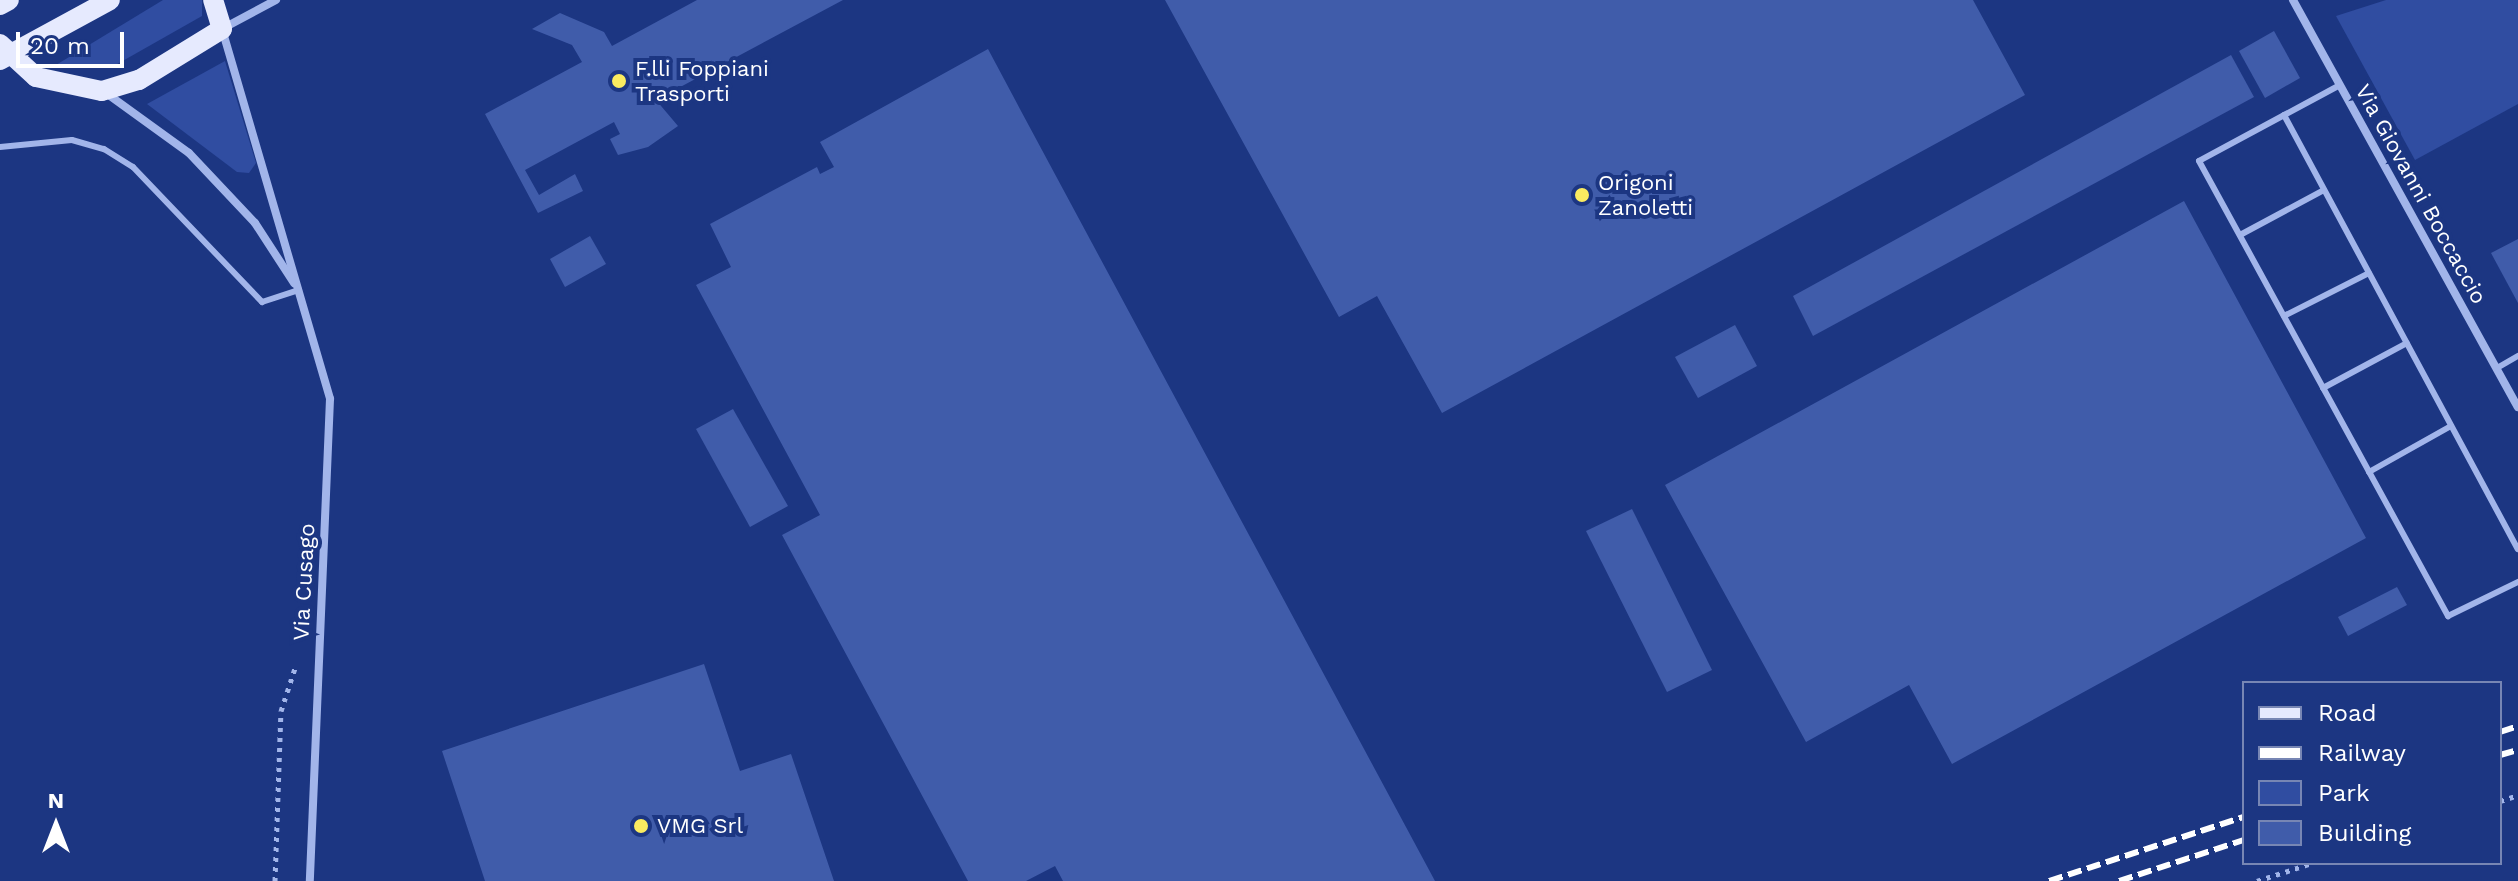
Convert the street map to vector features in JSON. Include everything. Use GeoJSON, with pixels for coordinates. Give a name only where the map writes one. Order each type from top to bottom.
{"type":"FeatureCollection","features":[{"type":"Feature","properties":{"kind":"main road"},"geometry":{"type":"LineString","coordinates":[[0,5],[9,0]]}},
{"type":"Feature","properties":{"kind":"main road"},"geometry":{"type":"LineString","coordinates":[[110,0],[3,53],[36,77],[102,91],[139,80],[222,29],[213,0]]}},
{"type":"Feature","properties":{"kind":"street"},"geometry":{"type":"LineString","coordinates":[[222,29],[276,0]]}},
{"type":"Feature","properties":{"kind":"street","name":"Via Giovanni Boccaccio"},"geometry":{"type":"LineString","coordinates":[[2294,0],[2518,407]]}},
{"type":"Feature","properties":{"kind":"street","name":"Via Cusago"},"geometry":{"type":"LineString","coordinates":[[222,29],[330,399],[310,881]]}},
{"type":"Feature","properties":{"kind":"street","name":"Via Cusago"},"geometry":{"type":"LineString","coordinates":[[102,91],[189,153],[255,223],[299,290]]}},
{"type":"Feature","properties":{"kind":"lane"},"geometry":{"type":"LineString","coordinates":[[2340,85],[2199,161],[2448,616],[2518,582]]}},
{"type":"Feature","properties":{"kind":"lane"},"geometry":{"type":"LineString","coordinates":[[2284,115],[2518,549]]}},
{"type":"Feature","properties":{"kind":"lane"},"geometry":{"type":"LineString","coordinates":[[0,147],[72,140],[104,149],[133,167],[262,302],[299,290]]}},
{"type":"Feature","properties":{"kind":"lane"},"geometry":{"type":"LineString","coordinates":[[2240,235],[2324,190]]}},
{"type":"Feature","properties":{"kind":"lane"},"geometry":{"type":"LineString","coordinates":[[2284,316],[2369,273]]}},
{"type":"Feature","properties":{"kind":"lane"},"geometry":{"type":"LineString","coordinates":[[2323,388],[2407,343]]}},
{"type":"Feature","properties":{"kind":"lane"},"geometry":{"type":"LineString","coordinates":[[2497,368],[2518,356]]}},
{"type":"Feature","properties":{"kind":"lane"},"geometry":{"type":"LineString","coordinates":[[2369,472],[2451,426]]}},
{"type":"Feature","properties":{"kind":"path"},"geometry":{"type":"LineString","coordinates":[[275,881],[281,711],[299,655]]}},
{"type":"Feature","properties":{"kind":"path"},"geometry":{"type":"LineString","coordinates":[[2257,881],[2306,865]]}},
{"type":"Feature","properties":{"kind":"green space"},"geometry":{"type":"Polygon","coordinates":[[[163,0],[202,0],[202,16],[112,67],[51,68],[163,0]]]}},
{"type":"Feature","properties":{"kind":"green space"},"geometry":{"type":"Polygon","coordinates":[[[2386,0],[2518,0],[2518,104],[2415,160],[2336,16],[2386,0]]]}},
{"type":"Feature","properties":{"kind":"green space"},"geometry":{"type":"Polygon","coordinates":[[[225,61],[256,163],[249,173],[237,172],[147,104],[225,61]]]}},
{"type":"Feature","properties":{"kind":"building","name":"F.lli Foppiani Trasporti"},"geometry":{"type":"Polygon","coordinates":[[[697,0],[843,0],[656,100],[678,126],[648,147],[618,155],[610,139],[620,134],[614,122],[525,170],[539,195],[575,174],[583,191],[538,213],[485,114],[582,62],[572,45],[532,29],[560,13],[604,32],[612,46],[697,0]]]}},
{"type":"Feature","properties":{"kind":"building","name":"Origoni Zanoletti"},"geometry":{"type":"Polygon","coordinates":[[[1165,0],[1973,0],[2025,95],[1442,413],[1377,296],[1339,317],[1165,0]]]}},
{"type":"Feature","properties":{"kind":"building"},"geometry":{"type":"Polygon","coordinates":[[[2274,31],[2300,78],[2265,98],[2239,51],[2274,31]]]}},
{"type":"Feature","properties":{"kind":"building"},"geometry":{"type":"Polygon","coordinates":[[[988,49],[1435,881],[1063,881],[1055,866],[1026,881],[968,881],[782,535],[820,515],[696,285],[731,267],[710,224],[817,167],[820,174],[834,167],[820,142],[988,49]]]}},
{"type":"Feature","properties":{"kind":"building"},"geometry":{"type":"Polygon","coordinates":[[[2231,55],[2254,97],[1813,336],[1793,296],[2231,55]]]}},
{"type":"Feature","properties":{"kind":"building"},"geometry":{"type":"Polygon","coordinates":[[[2184,201],[2366,538],[1952,764],[1909,685],[1806,742],[1665,485],[2184,201]]]}},
{"type":"Feature","properties":{"kind":"building"},"geometry":{"type":"Polygon","coordinates":[[[590,236],[606,264],[565,287],[550,259],[590,236]]]}},
{"type":"Feature","properties":{"kind":"building"},"geometry":{"type":"Polygon","coordinates":[[[2518,239],[2518,303],[2491,253],[2518,239]]]}},
{"type":"Feature","properties":{"kind":"building"},"geometry":{"type":"Polygon","coordinates":[[[1735,325],[1757,366],[1698,398],[1675,357],[1735,325]]]}},
{"type":"Feature","properties":{"kind":"building"},"geometry":{"type":"Polygon","coordinates":[[[733,409],[788,506],[750,527],[696,429],[733,409]]]}},
{"type":"Feature","properties":{"kind":"building"},"geometry":{"type":"Polygon","coordinates":[[[1632,509],[1712,670],[1667,692],[1586,531],[1632,509]]]}},
{"type":"Feature","properties":{"kind":"building"},"geometry":{"type":"Polygon","coordinates":[[[2397,587],[2407,605],[2348,636],[2338,617],[2397,587]]]}},
{"type":"Feature","properties":{"kind":"building","name":"VMG Srl"},"geometry":{"type":"Polygon","coordinates":[[[704,664],[740,771],[791,754],[834,881],[485,881],[442,751],[704,664]]]}},
{"type":"Feature","properties":{"kind":"railway"},"geometry":{"type":"LineString","coordinates":[[2502,731],[2518,726]]}},
{"type":"Feature","properties":{"kind":"railway"},"geometry":{"type":"LineString","coordinates":[[2502,754],[2518,750]]}},
{"type":"Feature","properties":{"kind":"railway"},"geometry":{"type":"LineString","coordinates":[[2049,881],[2242,818]]}},
{"type":"Feature","properties":{"kind":"railway"},"geometry":{"type":"LineString","coordinates":[[2119,881],[2242,841]]}},
{"type":"Feature","properties":{"kind":"place","name":"F.lli Foppiani Trasporti"},"geometry":{"type":"Point","coordinates":[619,81]}},
{"type":"Feature","properties":{"kind":"place","name":"Origoni Zanoletti"},"geometry":{"type":"Point","coordinates":[1582,195]}},
{"type":"Feature","properties":{"kind":"place","name":"VMG Srl"},"geometry":{"type":"Point","coordinates":[641,826]}}]}
